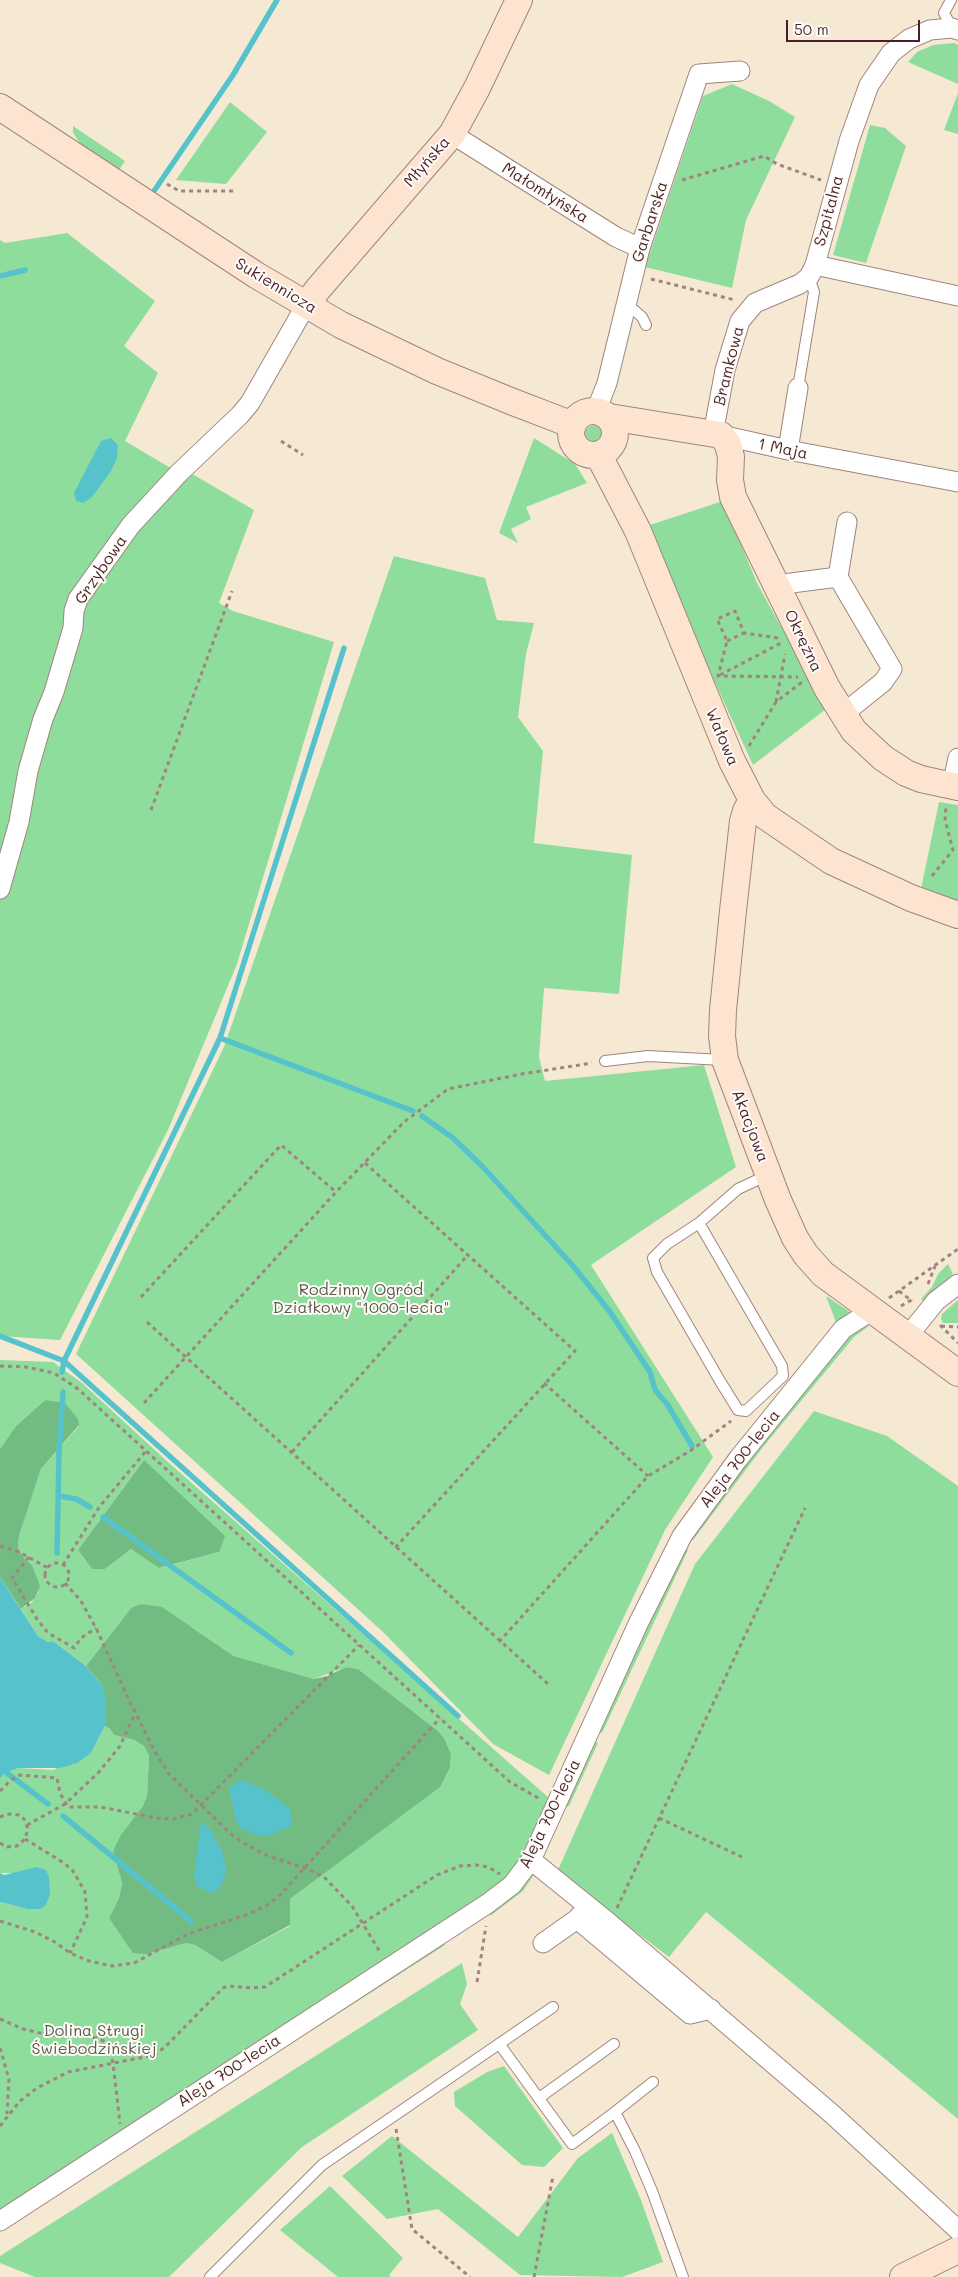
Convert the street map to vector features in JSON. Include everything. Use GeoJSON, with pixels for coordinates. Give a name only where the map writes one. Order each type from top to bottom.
{"type":"FeatureCollection","features":[{"type":"Feature","properties":{"kind":"street","name":"Młyńska"},"geometry":{"type":"LineString","coordinates":[[306,305],[452,134],[477,88],[519,0]]}},
{"type":"Feature","properties":{"kind":"street","name":"Szpitalna"},"geometry":{"type":"LineString","coordinates":[[812,271],[859,108],[870,85],[891,53],[908,39],[930,30],[955,29]]}},
{"type":"Feature","properties":{"kind":"street","name":"Garbarska"},"geometry":{"type":"LineString","coordinates":[[602,414],[607,383],[640,248],[699,74],[740,71]]}},
{"type":"Feature","properties":{"kind":"street","name":"Sukiennicza"},"geometry":{"type":"LineString","coordinates":[[0,107],[233,260],[306,305],[362,336],[437,371],[573,425]]}},
{"type":"Feature","properties":{"kind":"street","name":"Małomłyńska"},"geometry":{"type":"LineString","coordinates":[[452,134],[616,237],[640,248]]}},
{"type":"Feature","properties":{"kind":"street"},"geometry":{"type":"LineString","coordinates":[[812,271],[958,296]]}},
{"type":"Feature","properties":{"kind":"street","name":"Bramkowa"},"geometry":{"type":"LineString","coordinates":[[717,434],[725,370],[734,333],[740,321],[755,303],[792,289],[812,271]]}},
{"type":"Feature","properties":{"kind":"street","name":"Grzybowa"},"geometry":{"type":"LineString","coordinates":[[0,889],[19,822],[28,771],[73,628],[74,611],[78,599],[131,526],[179,473],[240,415],[250,403],[306,305]]}},
{"type":"Feature","properties":{"kind":"street","name":"Szpitalna"},"geometry":{"type":"LineString","coordinates":[[791,451],[798,388]]}},
{"type":"Feature","properties":{"kind":"street"},"geometry":{"type":"LineString","coordinates":[[584,413],[602,414],[615,428],[615,436],[609,448],[598,454],[583,452],[573,442],[573,425],[584,413]]}},
{"type":"Feature","properties":{"kind":"street","name":"1 Maja"},"geometry":{"type":"LineString","coordinates":[[602,414],[717,434],[791,451],[958,482]]}},
{"type":"Feature","properties":{"kind":"street","name":"Okrężna"},"geometry":{"type":"LineString","coordinates":[[717,434],[728,444],[731,457],[730,480],[733,497],[826,688],[854,731],[883,758],[921,779],[955,786]]}},
{"type":"Feature","properties":{"kind":"street","name":"Wałowa"},"geometry":{"type":"LineString","coordinates":[[598,454],[639,534],[732,761],[752,800],[765,816],[831,861],[912,898],[958,915]]}},
{"type":"Feature","properties":{"kind":"street"},"geometry":{"type":"LineString","coordinates":[[843,714],[883,682],[892,669],[838,576],[848,522]]}},
{"type":"Feature","properties":{"kind":"street"},"geometry":{"type":"LineString","coordinates":[[776,585],[838,576]]}},
{"type":"Feature","properties":{"kind":"street"},"geometry":{"type":"LineString","coordinates":[[955,786],[958,758]]}},
{"type":"Feature","properties":{"kind":"street","name":"Akacjowa"},"geometry":{"type":"LineString","coordinates":[[752,800],[743,821],[733,911],[722,1036],[725,1060],[786,1220],[806,1255],[822,1274],[883,1310],[907,1337],[958,1372]]}},
{"type":"Feature","properties":{"kind":"street"},"geometry":{"type":"LineString","coordinates":[[907,1337],[936,1301],[958,1284]]}},
{"type":"Feature","properties":{"kind":"street","name":"Aleja 700-lecia"},"geometry":{"type":"LineString","coordinates":[[0,2221],[390,1968],[487,1904],[512,1885],[531,1860],[638,1624],[682,1536],[738,1459],[843,1329],[883,1310]]}},
{"type":"Feature","properties":{"kind":"street"},"geometry":{"type":"LineString","coordinates":[[531,1860],[690,2014],[711,2009]]}},
{"type":"Feature","properties":{"kind":"street"},"geometry":{"type":"LineString","coordinates":[[581,1908],[609,1923],[711,2009],[832,2114],[958,2230]]}},
{"type":"Feature","properties":{"kind":"street"},"geometry":{"type":"LineString","coordinates":[[543,1943],[581,1908]]}},
{"type":"Feature","properties":{"kind":"street"},"geometry":{"type":"LineString","coordinates":[[903,2277],[958,2250]]}},
{"type":"Feature","properties":{"kind":"street"},"geometry":{"type":"LineString","coordinates":[[930,2277],[958,2264]]}},
{"type":"Feature","properties":{"kind":"lane"},"geometry":{"type":"LineString","coordinates":[[951,0],[944,13],[955,29]]}},
{"type":"Feature","properties":{"kind":"lane","name":"Szpitalna"},"geometry":{"type":"LineString","coordinates":[[798,388],[814,292],[812,271]]}},
{"type":"Feature","properties":{"kind":"lane"},"geometry":{"type":"LineString","coordinates":[[626,308],[634,310],[646,325]]}},
{"type":"Feature","properties":{"kind":"lane"},"geometry":{"type":"LineString","coordinates":[[605,1061],[648,1056],[725,1060]]}},
{"type":"Feature","properties":{"kind":"lane"},"geometry":{"type":"LineString","coordinates":[[699,1223],[782,1366],[783,1376],[746,1411],[738,1410],[657,1272],[653,1258],[667,1244],[699,1223],[738,1190],[768,1175]]}},
{"type":"Feature","properties":{"kind":"lane"},"geometry":{"type":"LineString","coordinates":[[210,2277],[322,2165],[553,2007]]}},
{"type":"Feature","properties":{"kind":"lane"},"geometry":{"type":"LineString","coordinates":[[539,2098],[614,2044]]}},
{"type":"Feature","properties":{"kind":"lane"},"geometry":{"type":"LineString","coordinates":[[500,2045],[572,2144],[653,2082]]}},
{"type":"Feature","properties":{"kind":"lane"},"geometry":{"type":"LineString","coordinates":[[615,2112],[635,2151],[652,2191],[683,2277]]}},
{"type":"Feature","properties":{"kind":"path"},"geometry":{"type":"LineString","coordinates":[[665,174],[684,181],[764,156],[777,164],[836,185]]}},
{"type":"Feature","properties":{"kind":"path"},"geometry":{"type":"LineString","coordinates":[[168,184],[179,191],[234,191]]}},
{"type":"Feature","properties":{"kind":"path"},"geometry":{"type":"LineString","coordinates":[[633,274],[726,298]]}},
{"type":"Feature","properties":{"kind":"path"},"geometry":{"type":"LineString","coordinates":[[281,440],[303,455]]}},
{"type":"Feature","properties":{"kind":"path"},"geometry":{"type":"LineString","coordinates":[[151,810],[232,591]]}},
{"type":"Feature","properties":{"kind":"path"},"geometry":{"type":"LineString","coordinates":[[718,676],[727,641],[718,619],[735,611],[744,633]]}},
{"type":"Feature","properties":{"kind":"path"},"geometry":{"type":"LineString","coordinates":[[713,679],[787,640],[744,633],[727,641]]}},
{"type":"Feature","properties":{"kind":"path"},"geometry":{"type":"LineString","coordinates":[[746,751],[776,702],[786,649]]}},
{"type":"Feature","properties":{"kind":"path"},"geometry":{"type":"LineString","coordinates":[[718,676],[809,678],[776,702]]}},
{"type":"Feature","properties":{"kind":"path"},"geometry":{"type":"LineString","coordinates":[[932,876],[952,850],[945,820]]}},
{"type":"Feature","properties":{"kind":"path"},"geometry":{"type":"LineString","coordinates":[[144,1403],[336,1192],[404,1122],[448,1089],[522,1074],[605,1061]]}},
{"type":"Feature","properties":{"kind":"path"},"geometry":{"type":"LineString","coordinates":[[141,1297],[281,1145],[336,1192]]}},
{"type":"Feature","properties":{"kind":"path"},"geometry":{"type":"LineString","coordinates":[[365,1163],[575,1351],[395,1548]]}},
{"type":"Feature","properties":{"kind":"path"},"geometry":{"type":"LineString","coordinates":[[899,1291],[958,1249]]}},
{"type":"Feature","properties":{"kind":"path"},"geometry":{"type":"LineString","coordinates":[[292,1452],[468,1256]]}},
{"type":"Feature","properties":{"kind":"path"},"geometry":{"type":"LineString","coordinates":[[922,1292],[932,1277],[935,1266]]}},
{"type":"Feature","properties":{"kind":"path"},"geometry":{"type":"LineString","coordinates":[[883,1310],[917,1296]]}},
{"type":"Feature","properties":{"kind":"path"},"geometry":{"type":"LineString","coordinates":[[147,1322],[499,1642],[548,1684]]}},
{"type":"Feature","properties":{"kind":"path"},"geometry":{"type":"LineString","coordinates":[[0,1366],[26,1367],[54,1373],[66,1379],[510,1782],[555,1807]]}},
{"type":"Feature","properties":{"kind":"path"},"geometry":{"type":"LineString","coordinates":[[544,1384],[648,1476]]}},
{"type":"Feature","properties":{"kind":"path"},"geometry":{"type":"LineString","coordinates":[[499,1642],[648,1476],[690,1451],[746,1411]]}},
{"type":"Feature","properties":{"kind":"path"},"geometry":{"type":"LineString","coordinates":[[62,1565],[100,1506],[146,1451]]}},
{"type":"Feature","properties":{"kind":"path"},"geometry":{"type":"LineString","coordinates":[[609,1923],[805,1508]]}},
{"type":"Feature","properties":{"kind":"path"},"geometry":{"type":"LineString","coordinates":[[0,1546],[29,1557],[48,1568]]}},
{"type":"Feature","properties":{"kind":"path"},"geometry":{"type":"LineString","coordinates":[[29,1557],[12,1578],[48,1633],[74,1648],[81,1638],[96,1628]]}},
{"type":"Feature","properties":{"kind":"path"},"geometry":{"type":"LineString","coordinates":[[53,1564],[62,1565],[69,1574],[66,1584],[59,1587],[51,1585],[46,1579],[48,1568],[53,1564]]}},
{"type":"Feature","properties":{"kind":"path"},"geometry":{"type":"LineString","coordinates":[[66,1584],[81,1601],[96,1628],[155,1752],[168,1774],[244,1844],[268,1856],[305,1868],[324,1877],[340,1891],[352,1906],[390,1968]]}},
{"type":"Feature","properties":{"kind":"path"},"geometry":{"type":"LineString","coordinates":[[0,1791],[11,1780],[20,1775],[57,1778],[64,1802],[72,1808],[100,1807],[157,1818],[174,1819],[192,1814],[359,1645]]}},
{"type":"Feature","properties":{"kind":"path"},"geometry":{"type":"LineString","coordinates":[[27,1825],[64,1802],[99,1772],[120,1746],[136,1713]]}},
{"type":"Feature","properties":{"kind":"path"},"geometry":{"type":"LineString","coordinates":[[0,1921],[36,1932],[70,1953],[89,1961],[112,1966],[134,1963],[188,1934],[249,1914],[269,1904],[305,1868],[440,1718]]}},
{"type":"Feature","properties":{"kind":"path"},"geometry":{"type":"LineString","coordinates":[[0,1817],[7,1814],[19,1815],[27,1825],[25,1839],[22,1843],[12,1847],[0,1842]]}},
{"type":"Feature","properties":{"kind":"path"},"geometry":{"type":"LineString","coordinates":[[659,1818],[742,1857]]}},
{"type":"Feature","properties":{"kind":"path"},"geometry":{"type":"LineString","coordinates":[[25,1839],[64,1863],[73,1871],[85,1892],[87,1917],[70,1953]]}},
{"type":"Feature","properties":{"kind":"path"},"geometry":{"type":"LineString","coordinates":[[0,2126],[7,2114],[37,2088],[60,2076],[87,2067],[155,2055],[223,1988],[228,1986],[252,1988],[265,1986],[437,1875],[460,1866],[477,1865],[488,1867],[498,1872],[512,1885]]}},
{"type":"Feature","properties":{"kind":"path"},"geometry":{"type":"LineString","coordinates":[[477,1982],[486,1923],[478,1928]]}},
{"type":"Feature","properties":{"kind":"path"},"geometry":{"type":"LineString","coordinates":[[0,2019],[24,2029],[48,2035],[80,2036],[102,2040],[109,2047],[114,2063],[117,2116],[124,2139]]}},
{"type":"Feature","properties":{"kind":"path"},"geometry":{"type":"LineString","coordinates":[[0,2048],[5,2059],[9,2079],[7,2114]]}},
{"type":"Feature","properties":{"kind":"path"},"geometry":{"type":"LineString","coordinates":[[394,2116],[412,2229],[470,2277]]}},
{"type":"Feature","properties":{"kind":"path"},"geometry":{"type":"LineString","coordinates":[[534,2277],[554,2176]]}},
{"type":"Feature","properties":{"kind":"green space"},"geometry":{"type":"Polygon","coordinates":[[[954,43],[958,45],[958,84],[908,62],[917,52],[933,45],[954,43]]]}},
{"type":"Feature","properties":{"kind":"green space"},"geometry":{"type":"Polygon","coordinates":[[[732,84],[769,101],[795,117],[746,220],[732,288],[645,267],[703,96],[732,84]]]}},
{"type":"Feature","properties":{"kind":"green space"},"geometry":{"type":"Polygon","coordinates":[[[958,93],[958,134],[944,130],[958,93]]]}},
{"type":"Feature","properties":{"kind":"green space"},"geometry":{"type":"Polygon","coordinates":[[[230,102],[267,132],[226,184],[176,180],[230,102]]]}},
{"type":"Feature","properties":{"kind":"green space"},"geometry":{"type":"Polygon","coordinates":[[[870,125],[885,128],[906,146],[866,263],[833,255],[870,125]]]}},
{"type":"Feature","properties":{"kind":"green space"},"geometry":{"type":"Polygon","coordinates":[[[73,126],[125,161],[119,170],[82,146],[73,133],[73,126]]]}},
{"type":"Feature","properties":{"kind":"green space"},"geometry":{"type":"Polygon","coordinates":[[[67,233],[155,301],[124,346],[158,373],[125,441],[179,473],[194,475],[254,510],[219,603],[233,611],[334,642],[237,964],[168,1130],[60,1340],[0,1336],[0,240],[5,243],[67,233]]]}},
{"type":"Feature","properties":{"kind":"green space"},"geometry":{"type":"Polygon","coordinates":[[[590,425],[598,425],[603,430],[601,441],[590,443],[585,438],[585,430],[590,425]]]}},
{"type":"Feature","properties":{"kind":"green space"},"geometry":{"type":"Polygon","coordinates":[[[534,438],[575,464],[587,483],[526,507],[531,519],[511,529],[518,543],[499,533],[534,438]]]}},
{"type":"Feature","properties":{"kind":"green space"},"geometry":{"type":"Polygon","coordinates":[[[723,501],[757,583],[826,709],[753,765],[701,652],[647,526],[723,501]]]}},
{"type":"Feature","properties":{"kind":"green space","name":"Rodzinny Ogród Działkowy \"1000-lecia\""},"geometry":{"type":"Polygon","coordinates":[[[394,556],[485,578],[497,620],[534,623],[526,654],[518,717],[543,751],[534,843],[632,855],[619,994],[544,988],[539,1057],[545,1081],[704,1065],[736,1167],[591,1265],[713,1457],[665,1530],[549,1775],[493,1744],[382,1631],[76,1354],[224,1047],[394,556]]]}},
{"type":"Feature","properties":{"kind":"green space"},"geometry":{"type":"Polygon","coordinates":[[[939,802],[958,805],[958,902],[921,889],[939,802]]]}},
{"type":"Feature","properties":{"kind":"green space"},"geometry":{"type":"Polygon","coordinates":[[[948,1264],[953,1274],[924,1301],[921,1299],[932,1287],[938,1274],[948,1264]]]}},
{"type":"Feature","properties":{"kind":"green space"},"geometry":{"type":"Polygon","coordinates":[[[826,1296],[856,1316],[839,1330],[826,1296]]]}},
{"type":"Feature","properties":{"kind":"green space"},"geometry":{"type":"Polygon","coordinates":[[[958,1300],[958,1323],[943,1323],[941,1319],[942,1314],[958,1300]]]}},
{"type":"Feature","properties":{"kind":"green space"},"geometry":{"type":"Polygon","coordinates":[[[865,1324],[869,1326],[854,1337],[763,1447],[693,1540],[687,1536],[845,1336],[865,1324]]]}},
{"type":"Feature","properties":{"kind":"green space","name":"Dolina Strugi Świebodzińskiej"},"geometry":{"type":"Polygon","coordinates":[[[0,1360],[53,1362],[82,1383],[168,1462],[549,1798],[522,1857],[503,1881],[481,1899],[0,2213],[0,1902],[27,1909],[46,1905],[50,1895],[12,1873],[0,1873],[0,1779],[4,1774],[18,1768],[53,1770],[91,1753],[105,1726],[114,1735],[134,1740],[144,1746],[149,1756],[147,1795],[143,1806],[113,1851],[122,1883],[119,1898],[109,1918],[147,1954],[186,1943],[195,1945],[222,1962],[290,1926],[290,1899],[376,1834],[450,1767],[451,1754],[444,1738],[437,1730],[358,1669],[346,1667],[314,1679],[234,1656],[192,1627],[131,1608],[86,1666],[53,1641],[48,1642],[38,1636],[21,1609],[31,1603],[38,1593],[32,1565],[24,1558],[18,1548],[19,1536],[41,1469],[79,1426],[45,1400],[16,1426],[0,1449],[0,1360]],[[144,1460],[78,1550],[92,1569],[105,1569],[131,1549],[160,1568],[219,1552],[144,1460]]]}},
{"type":"Feature","properties":{"kind":"green space"},"geometry":{"type":"Polygon","coordinates":[[[45,1400],[65,1403],[78,1419],[79,1425],[41,1469],[19,1536],[18,1548],[24,1558],[32,1565],[40,1586],[35,1598],[21,1609],[0,1577],[0,1449],[16,1426],[45,1400]]]}},
{"type":"Feature","properties":{"kind":"green space"},"geometry":{"type":"Polygon","coordinates":[[[814,1411],[887,1436],[958,1486],[958,2119],[706,1912],[669,1957],[557,1872],[695,1564],[814,1411]]]}},
{"type":"Feature","properties":{"kind":"green space"},"geometry":{"type":"Polygon","coordinates":[[[144,1460],[225,1536],[219,1552],[159,1568],[131,1549],[105,1569],[92,1569],[78,1550],[144,1460]]]}},
{"type":"Feature","properties":{"kind":"green space"},"geometry":{"type":"Polygon","coordinates":[[[681,1545],[688,1550],[602,1733],[595,1730],[681,1545]]]}},
{"type":"Feature","properties":{"kind":"green space"},"geometry":{"type":"Polygon","coordinates":[[[141,1604],[162,1607],[234,1656],[314,1679],[327,1676],[346,1667],[358,1669],[437,1730],[444,1738],[451,1754],[450,1767],[440,1787],[290,1899],[290,1925],[222,1962],[195,1945],[186,1943],[147,1954],[133,1953],[109,1918],[119,1898],[122,1883],[113,1851],[121,1835],[143,1806],[147,1795],[149,1756],[144,1746],[134,1740],[114,1735],[105,1726],[103,1686],[86,1666],[131,1608],[141,1604]]]}},
{"type":"Feature","properties":{"kind":"green space"},"geometry":{"type":"Polygon","coordinates":[[[590,1740],[598,1743],[569,1806],[562,1809],[590,1740]]]}},
{"type":"Feature","properties":{"kind":"green space"},"geometry":{"type":"Polygon","coordinates":[[[537,1870],[523,1891],[490,1916],[492,1905],[537,1870]]]}},
{"type":"Feature","properties":{"kind":"green space"},"geometry":{"type":"Polygon","coordinates":[[[441,1938],[445,1945],[311,2031],[307,2025],[441,1938]]]}},
{"type":"Feature","properties":{"kind":"green space"},"geometry":{"type":"Polygon","coordinates":[[[462,1963],[467,1984],[460,2004],[478,2030],[302,2147],[169,2277],[35,2277],[0,2263],[0,2256],[462,1963]]]}},
{"type":"Feature","properties":{"kind":"green space"},"geometry":{"type":"Polygon","coordinates":[[[504,2066],[563,2148],[544,2167],[522,2165],[455,2106],[454,2092],[487,2072],[504,2066]]]}},
{"type":"Feature","properties":{"kind":"green space"},"geometry":{"type":"Polygon","coordinates":[[[612,2133],[641,2200],[663,2262],[622,2277],[520,2275],[438,2209],[387,2219],[342,2176],[392,2136],[518,2237],[578,2158],[612,2133]]]}},
{"type":"Feature","properties":{"kind":"green space"},"geometry":{"type":"Polygon","coordinates":[[[330,2186],[403,2258],[389,2275],[391,2277],[338,2277],[280,2230],[330,2186]]]}},
{"type":"Feature","properties":{"kind":"water"},"geometry":{"type":"Polygon","coordinates":[[[111,438],[118,445],[117,458],[111,471],[92,497],[83,503],[76,501],[74,493],[101,441],[111,438]]]}},
{"type":"Feature","properties":{"kind":"water"},"geometry":{"type":"Polygon","coordinates":[[[0,1577],[38,1636],[48,1642],[53,1641],[86,1666],[103,1686],[106,1700],[105,1726],[91,1753],[77,1763],[60,1768],[18,1768],[4,1774],[0,1779],[0,1577]]]}},
{"type":"Feature","properties":{"kind":"water"},"geometry":{"type":"Polygon","coordinates":[[[241,1780],[264,1789],[289,1808],[292,1818],[291,1826],[269,1835],[259,1836],[240,1828],[236,1820],[229,1788],[241,1780]]]}},
{"type":"Feature","properties":{"kind":"water"},"geometry":{"type":"Polygon","coordinates":[[[203,1823],[210,1829],[222,1851],[225,1862],[226,1872],[222,1883],[216,1891],[211,1893],[197,1886],[194,1875],[201,1825],[203,1823]]]}},
{"type":"Feature","properties":{"kind":"water"},"geometry":{"type":"Polygon","coordinates":[[[37,1867],[46,1870],[49,1877],[50,1895],[46,1905],[41,1909],[27,1909],[0,1902],[0,1873],[4,1875],[37,1867]]]}},
{"type":"Feature","properties":{"kind":"waterway"},"geometry":{"type":"LineString","coordinates":[[154,191],[233,75],[277,0]]}},
{"type":"Feature","properties":{"kind":"waterway"},"geometry":{"type":"LineString","coordinates":[[0,276],[25,270]]}},
{"type":"Feature","properties":{"kind":"waterway"},"geometry":{"type":"LineString","coordinates":[[220,1038],[344,648]]}},
{"type":"Feature","properties":{"kind":"waterway"},"geometry":{"type":"LineString","coordinates":[[62,1372],[64,1361],[220,1038],[413,1111]]}},
{"type":"Feature","properties":{"kind":"waterway"},"geometry":{"type":"LineString","coordinates":[[422,1116],[453,1138],[483,1167],[574,1267],[610,1312],[650,1372],[655,1390],[667,1404],[692,1446]]}},
{"type":"Feature","properties":{"kind":"waterway"},"geometry":{"type":"LineString","coordinates":[[0,1336],[64,1361],[458,1716]]}},
{"type":"Feature","properties":{"kind":"waterway"},"geometry":{"type":"LineString","coordinates":[[57,1553],[59,1452],[63,1392]]}},
{"type":"Feature","properties":{"kind":"waterway"},"geometry":{"type":"LineString","coordinates":[[59,1496],[76,1499],[90,1507]]}},
{"type":"Feature","properties":{"kind":"waterway"},"geometry":{"type":"LineString","coordinates":[[103,1517],[291,1653]]}},
{"type":"Feature","properties":{"kind":"waterway"},"geometry":{"type":"LineString","coordinates":[[7,1773],[48,1804]]}},
{"type":"Feature","properties":{"kind":"waterway"},"geometry":{"type":"LineString","coordinates":[[63,1816],[191,1921]]}}]}
